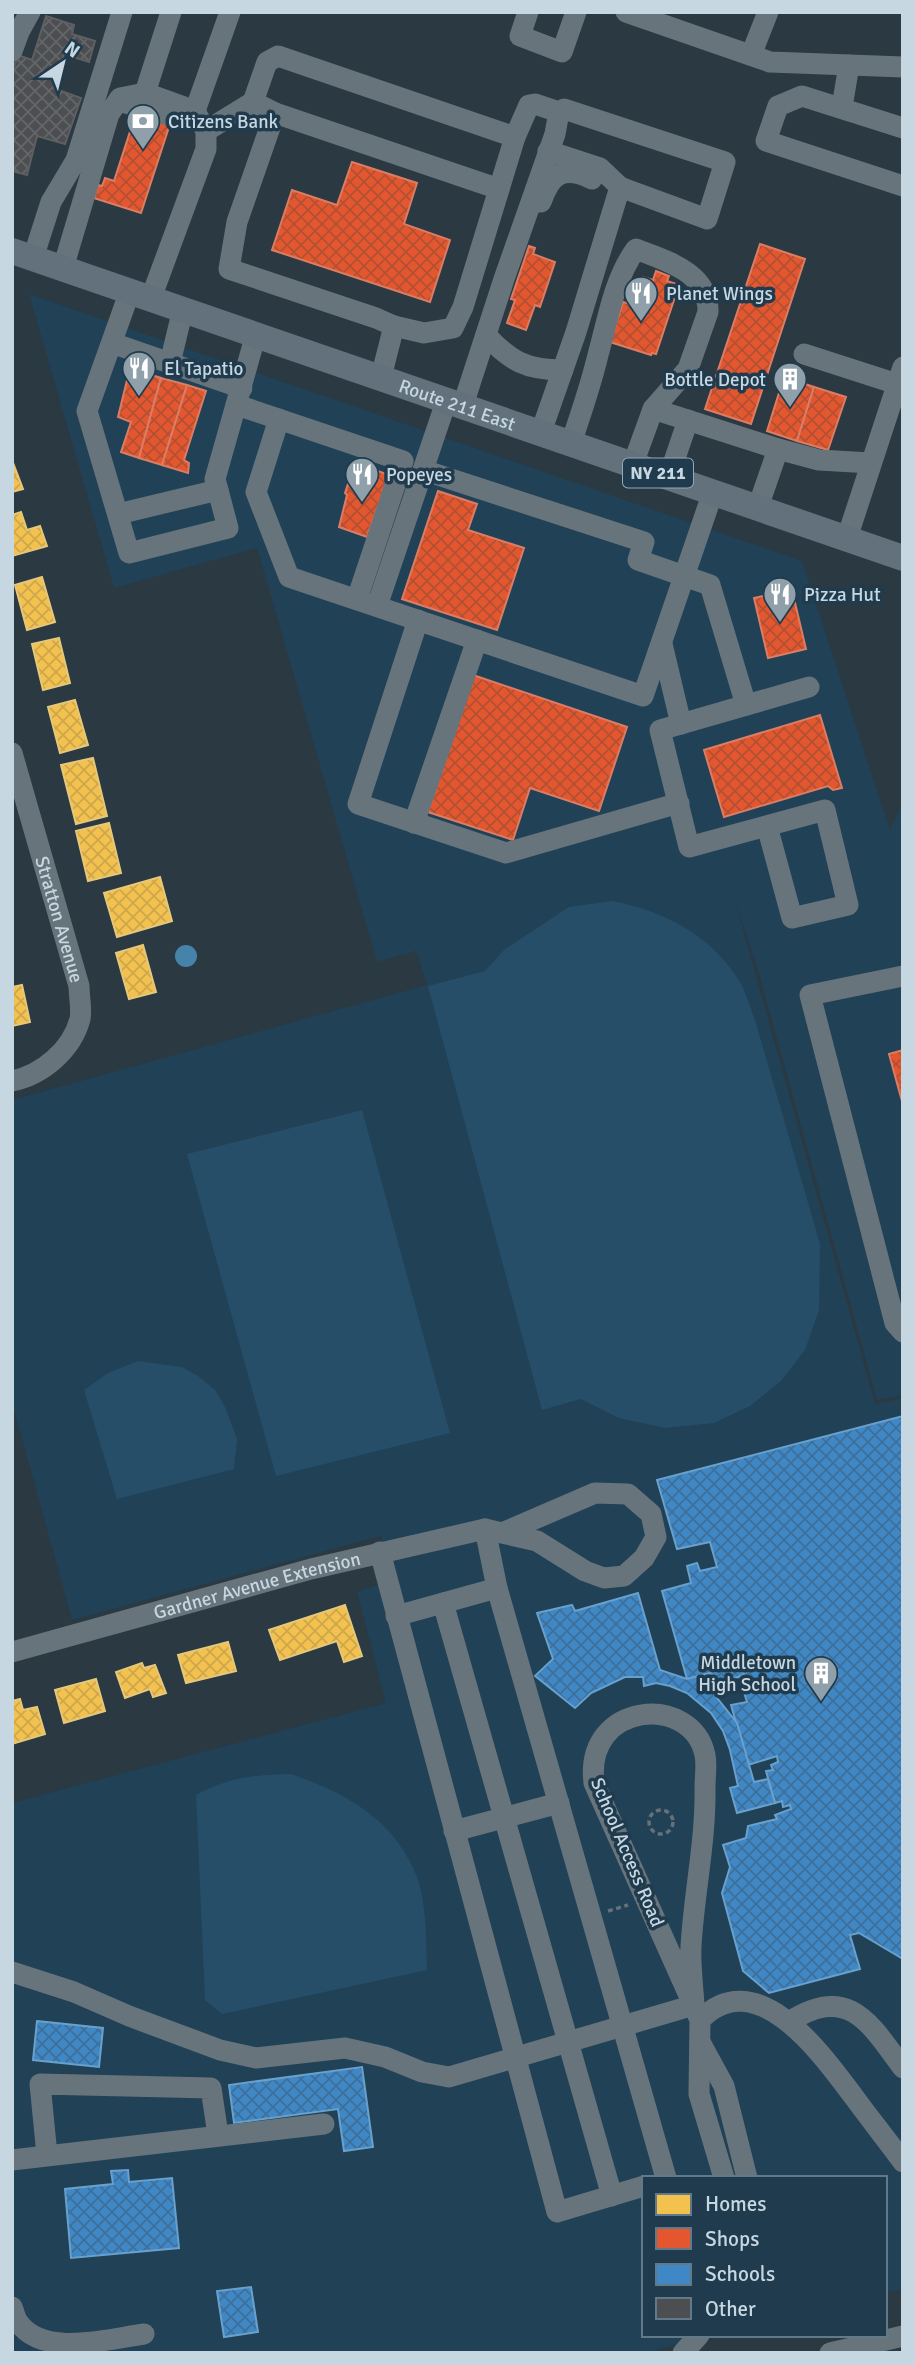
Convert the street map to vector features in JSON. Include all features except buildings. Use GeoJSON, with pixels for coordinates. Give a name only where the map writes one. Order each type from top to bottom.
{"type":"FeatureCollection","features":[{"type":"Feature","properties":{"kind":"main road","name":"Route 211 East"},"geometry":{"type":"LineString","coordinates":[[22,255],[903,558]]}},
{"type":"Feature","properties":{"kind":"street"},"geometry":{"type":"LineString","coordinates":[[12,51],[30,12]]}},
{"type":"Feature","properties":{"kind":"street"},"geometry":{"type":"LineString","coordinates":[[22,255],[76,160],[122,12]]}},
{"type":"Feature","properties":{"kind":"street"},"geometry":{"type":"LineString","coordinates":[[145,93],[171,12]]}},
{"type":"Feature","properties":{"kind":"street"},"geometry":{"type":"LineString","coordinates":[[230,12],[201,123],[206,149],[140,295],[112,343],[87,411],[129,552],[228,528],[215,479],[256,334]]}},
{"type":"Feature","properties":{"kind":"street"},"geometry":{"type":"LineString","coordinates":[[528,12],[520,36],[562,52],[576,12]]}},
{"type":"Feature","properties":{"kind":"street"},"geometry":{"type":"LineString","coordinates":[[626,12],[770,62],[903,67]]}},
{"type":"Feature","properties":{"kind":"street"},"geometry":{"type":"LineString","coordinates":[[751,55],[768,12]]}},
{"type":"Feature","properties":{"kind":"street"},"geometry":{"type":"LineString","coordinates":[[253,102],[267,62],[278,57],[515,137]]}},
{"type":"Feature","properties":{"kind":"street"},"geometry":{"type":"LineString","coordinates":[[842,107],[849,65]]}},
{"type":"Feature","properties":{"kind":"street"},"geometry":{"type":"LineString","coordinates":[[63,268],[109,114],[120,98],[145,93],[201,123]]}},
{"type":"Feature","properties":{"kind":"street"},"geometry":{"type":"LineString","coordinates":[[903,128],[802,96],[778,106],[766,141],[903,186]]}},
{"type":"Feature","properties":{"kind":"street"},"geometry":{"type":"LineString","coordinates":[[118,101],[201,123],[253,102],[275,113],[499,189]]}},
{"type":"Feature","properties":{"kind":"street"},"geometry":{"type":"LineString","coordinates":[[275,113],[237,222],[229,268],[394,326],[425,333],[453,328],[463,307],[515,137],[529,105],[535,104],[559,112],[564,109],[725,162],[707,219],[619,190],[585,175],[572,172],[559,174],[546,187],[505,306],[487,330]]}},
{"type":"Feature","properties":{"kind":"street"},"geometry":{"type":"LineString","coordinates":[[367,603],[423,470],[487,330],[555,134],[559,112]]}},
{"type":"Feature","properties":{"kind":"street"},"geometry":{"type":"LineString","coordinates":[[548,151],[600,168],[619,190]]}},
{"type":"Feature","properties":{"kind":"street"},"geometry":{"type":"LineString","coordinates":[[541,432],[619,190]]}},
{"type":"Feature","properties":{"kind":"street"},"geometry":{"type":"LineString","coordinates":[[571,443],[613,296],[628,259],[636,248],[689,273],[698,281],[709,304],[688,369],[653,409],[633,464]]}},
{"type":"Feature","properties":{"kind":"street"},"geometry":{"type":"LineString","coordinates":[[170,363],[183,309]]}},
{"type":"Feature","properties":{"kind":"street"},"geometry":{"type":"LineString","coordinates":[[381,377],[394,326]]}},
{"type":"Feature","properties":{"kind":"street"},"geometry":{"type":"LineString","coordinates":[[487,330],[502,353],[521,365],[563,370]]}},
{"type":"Feature","properties":{"kind":"street"},"geometry":{"type":"LineString","coordinates":[[112,343],[170,363],[239,396],[279,419],[402,461],[367,603]]}},
{"type":"Feature","properties":{"kind":"street"},"geometry":{"type":"LineString","coordinates":[[804,354],[900,375],[895,419],[871,463],[847,538]]}},
{"type":"Feature","properties":{"kind":"street"},"geometry":{"type":"LineString","coordinates":[[653,409],[819,460],[871,463]]}},
{"type":"Feature","properties":{"kind":"street"},"geometry":{"type":"LineString","coordinates":[[279,419],[256,492],[289,577],[643,696],[713,492]]}},
{"type":"Feature","properties":{"kind":"street"},"geometry":{"type":"LineString","coordinates":[[669,477],[688,420]]}},
{"type":"Feature","properties":{"kind":"street"},"geometry":{"type":"LineString","coordinates":[[758,507],[778,449]]}},
{"type":"Feature","properties":{"kind":"street"},"geometry":{"type":"LineString","coordinates":[[423,470],[644,542],[638,560],[710,585],[746,705]]}},
{"type":"Feature","properties":{"kind":"street"},"geometry":{"type":"LineString","coordinates":[[118,514],[218,490]]}},
{"type":"Feature","properties":{"kind":"street"},"geometry":{"type":"LineString","coordinates":[[418,620],[358,804],[506,853],[679,803]]}},
{"type":"Feature","properties":{"kind":"street"},"geometry":{"type":"LineString","coordinates":[[414,823],[477,640]]}},
{"type":"Feature","properties":{"kind":"street"},"geometry":{"type":"LineString","coordinates":[[662,644],[681,724]]}},
{"type":"Feature","properties":{"kind":"street"},"geometry":{"type":"LineString","coordinates":[[767,826],[792,918],[848,905],[825,810],[690,847],[660,730],[809,687]]}},
{"type":"Feature","properties":{"kind":"street","name":"Stratton Avenue"},"geometry":{"type":"LineString","coordinates":[[12,753],[79,986],[80,1019],[66,1047],[53,1061],[35,1073],[12,1081]]}},
{"type":"Feature","properties":{"kind":"street"},"geometry":{"type":"LineString","coordinates":[[903,976],[810,995],[895,1323],[903,1332]]}},
{"type":"Feature","properties":{"kind":"street","name":"Gardner Avenue Extension"},"geometry":{"type":"LineString","coordinates":[[12,1652],[380,1552],[493,1531],[595,1493],[628,1494],[652,1514],[656,1537],[644,1558],[624,1576],[604,1578],[584,1571],[537,1541],[493,1531]]}},
{"type":"Feature","properties":{"kind":"street"},"geometry":{"type":"LineString","coordinates":[[493,1531],[497,1588],[665,2176]]}},
{"type":"Feature","properties":{"kind":"street"},"geometry":{"type":"LineString","coordinates":[[380,1552],[557,2212],[642,2187]]}},
{"type":"Feature","properties":{"kind":"street"},"geometry":{"type":"LineString","coordinates":[[396,1616],[497,1588]]}},
{"type":"Feature","properties":{"kind":"street"},"geometry":{"type":"LineString","coordinates":[[443,1603],[612,2196]]}},
{"type":"Feature","properties":{"kind":"street","name":"School Access Road"},"geometry":{"type":"LineString","coordinates":[[723,2176],[699,2094],[698,2022],[691,1948],[706,1810],[705,1755],[685,1725],[662,1715],[638,1715],[626,1718],[606,1734],[594,1757],[594,1783],[698,2022],[724,2086],[746,2176]]}},
{"type":"Feature","properties":{"kind":"street"},"geometry":{"type":"LineString","coordinates":[[454,1831],[559,1803]]}},
{"type":"Feature","properties":{"kind":"street"},"geometry":{"type":"LineString","coordinates":[[12,1972],[74,1992],[220,2050],[256,2058],[345,2048],[385,2057],[422,2072],[449,2077],[622,2025],[698,2022],[711,2009],[734,2001],[753,2004],[770,2010],[789,2022],[818,2049],[903,2162]]}},
{"type":"Feature","properties":{"kind":"street"},"geometry":{"type":"LineString","coordinates":[[789,2022],[805,2012],[829,2006],[848,2010],[867,2020],[903,2068]]}},
{"type":"Feature","properties":{"kind":"street"},"geometry":{"type":"LineString","coordinates":[[47,2155],[40,2084],[211,2088],[218,2135]]}},
{"type":"Feature","properties":{"kind":"street"},"geometry":{"type":"LineString","coordinates":[[12,2160],[324,2124]]}},
{"type":"Feature","properties":{"kind":"street"},"geometry":{"type":"LineString","coordinates":[[12,2307],[17,2322],[30,2333],[48,2342],[65,2344],[144,2334]]}},
{"type":"Feature","properties":{"kind":"street"},"geometry":{"type":"LineString","coordinates":[[887,2327],[903,2335]]}},
{"type":"Feature","properties":{"kind":"street"},"geometry":{"type":"LineString","coordinates":[[830,2353],[871,2348],[903,2335]]}},
{"type":"Feature","properties":{"kind":"street"},"geometry":{"type":"LineString","coordinates":[[683,2353],[697,2337]]}},
{"type":"Feature","properties":{"kind":"path"},"geometry":{"type":"LineString","coordinates":[[657,1810],[666,1811],[673,1818],[673,1826],[666,1833],[654,1832],[650,1825],[649,1819],[657,1810]]}},
{"type":"Feature","properties":{"kind":"path"},"geometry":{"type":"LineString","coordinates":[[607,1911],[630,1905]]}},
{"type":"Feature","properties":{"kind":"shaded area"},"geometry":{"type":"Polygon","coordinates":[[[29,294],[802,561],[890,830],[903,802],[903,1395],[877,1400],[758,970],[736,904],[875,1404],[903,1398],[903,2289],[887,2293],[887,2176],[642,2176],[642,2337],[707,2337],[644,2353],[12,2353],[12,1803],[386,1703],[357,1592],[393,1580],[381,1536],[72,1620],[12,1402],[12,1100],[427,985],[416,951],[377,962],[257,548],[114,588],[29,294]]]}},
{"type":"Feature","properties":{"kind":"shaded area"},"geometry":{"type":"Polygon","coordinates":[[[612,901],[651,911],[686,928],[716,952],[741,984],[755,1020],[820,1244],[819,1310],[805,1350],[781,1381],[750,1406],[714,1423],[665,1428],[619,1418],[581,1399],[542,1410],[428,986],[485,971],[504,950],[569,907],[612,901]]]}},
{"type":"Feature","properties":{"kind":"shaded area"},"geometry":{"type":"Polygon","coordinates":[[[182,945],[190,945],[197,952],[197,960],[190,967],[182,967],[175,960],[175,952],[182,945]]]}},
{"type":"Feature","properties":{"kind":"shaded area"},"geometry":{"type":"Polygon","coordinates":[[[362,1110],[450,1433],[276,1476],[187,1154],[362,1110]]]}},
{"type":"Feature","properties":{"kind":"shaded area"},"geometry":{"type":"Polygon","coordinates":[[[138,1361],[182,1367],[215,1390],[225,1407],[237,1439],[234,1469],[117,1499],[84,1390],[108,1373],[138,1361]]]}},
{"type":"Feature","properties":{"kind":"shaded area"},"geometry":{"type":"Polygon","coordinates":[[[291,1774],[347,1798],[379,1821],[404,1851],[414,1870],[421,1893],[427,1970],[222,2014],[205,2000],[196,1795],[242,1778],[291,1774]]]}},
{"type":"Feature","properties":{"kind":"place","name":"Citizens Bank"},"geometry":{"type":"Point","coordinates":[143,151]}},
{"type":"Feature","properties":{"kind":"place","name":"Planet Wings"},"geometry":{"type":"Point","coordinates":[641,323]}},
{"type":"Feature","properties":{"kind":"place","name":"El Tapatio"},"geometry":{"type":"Point","coordinates":[139,398]}},
{"type":"Feature","properties":{"kind":"place","name":"Bottle Depot"},"geometry":{"type":"Point","coordinates":[790,409]}},
{"type":"Feature","properties":{"kind":"place","name":"Popeyes"},"geometry":{"type":"Point","coordinates":[362,504]}},
{"type":"Feature","properties":{"kind":"place","name":"Pizza Hut"},"geometry":{"type":"Point","coordinates":[780,624]}},
{"type":"Feature","properties":{"kind":"place","name":"Middletown High School"},"geometry":{"type":"Point","coordinates":[821,1703]}}]}
